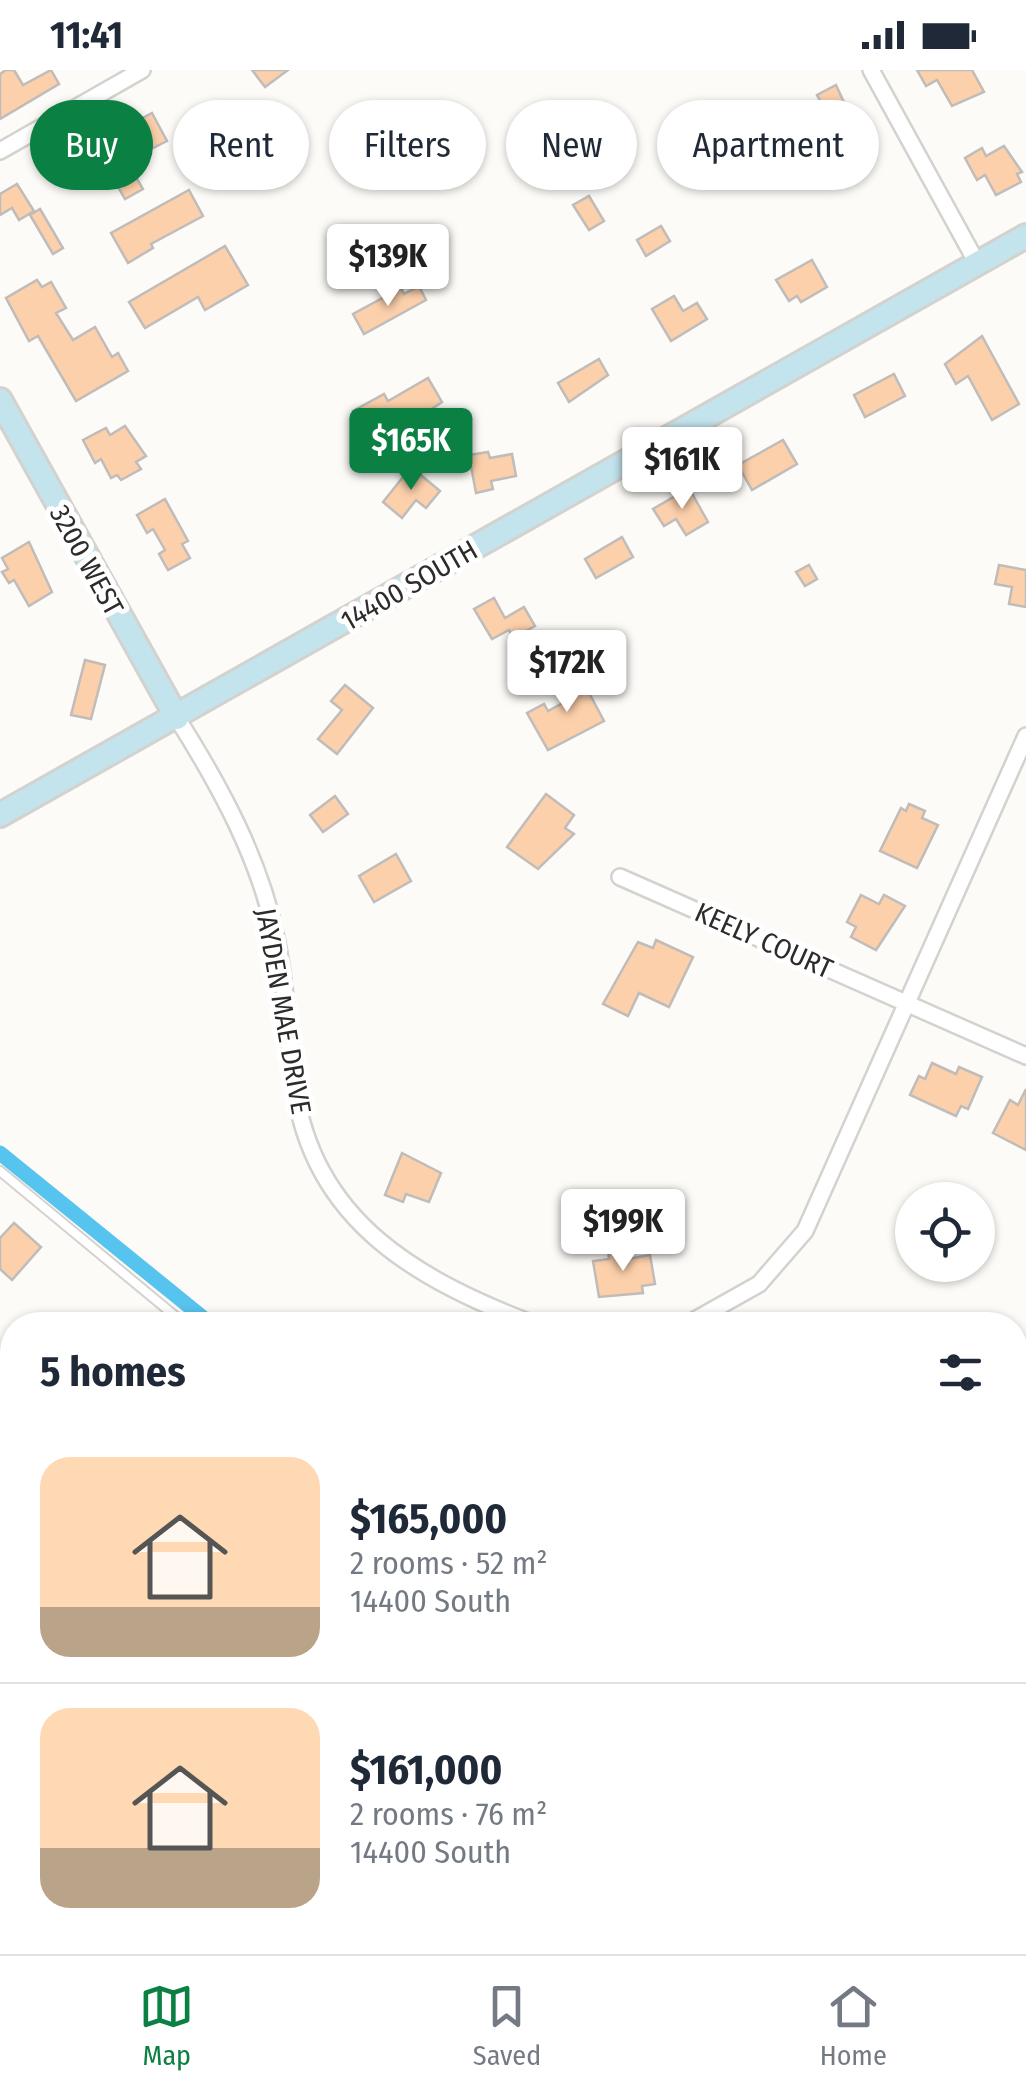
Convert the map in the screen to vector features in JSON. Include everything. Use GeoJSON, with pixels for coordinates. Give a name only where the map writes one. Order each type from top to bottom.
{"type":"FeatureCollection","features":[{"type":"Feature","properties":{"kind":"street"},"geometry":{"type":"LineString","coordinates":[[0,151],[142,70]]}},
{"type":"Feature","properties":{"kind":"street"},"geometry":{"type":"LineString","coordinates":[[871,70],[977,263]]}},
{"type":"Feature","properties":{"kind":"street","name":"14400 SOUTH"},"geometry":{"type":"LineString","coordinates":[[0,815],[1026,236]]}},
{"type":"Feature","properties":{"kind":"street","name":"3200 WEST"},"geometry":{"type":"LineString","coordinates":[[0,400],[176,718]]}},
{"type":"Feature","properties":{"kind":"street","name":"JAYDEN MAE DRIVE"},"geometry":{"type":"LineString","coordinates":[[176,718],[242,833],[269,909],[283,974],[295,1091],[304,1131],[332,1189],[369,1235],[394,1255],[510,1312]]}},
{"type":"Feature","properties":{"kind":"street"},"geometry":{"type":"LineString","coordinates":[[709,1312],[759,1284],[804,1231],[1026,736]]}},
{"type":"Feature","properties":{"kind":"street","name":"KEELY COURT"},"geometry":{"type":"LineString","coordinates":[[620,877],[1026,1056]]}},
{"type":"Feature","properties":{"kind":"lane"},"geometry":{"type":"LineString","coordinates":[[0,1171],[170,1312]]}},
{"type":"Feature","properties":{"kind":"building"},"geometry":{"type":"Polygon","coordinates":[[[14,70],[23,85],[51,70],[59,84],[0,119],[0,74],[14,70]]]}},
{"type":"Feature","properties":{"kind":"building"},"geometry":{"type":"Polygon","coordinates":[[[252,70],[288,70],[265,87],[252,70]]]}},
{"type":"Feature","properties":{"kind":"building"},"geometry":{"type":"Polygon","coordinates":[[[917,70],[972,70],[984,92],[952,106],[937,80],[926,86],[917,70]]]}},
{"type":"Feature","properties":{"kind":"building"},"geometry":{"type":"Polygon","coordinates":[[[836,85],[843,100],[820,100],[817,95],[836,85]]]}},
{"type":"Feature","properties":{"kind":"building"},"geometry":{"type":"Polygon","coordinates":[[[153,115],[167,141],[153,148],[153,115]]]}},
{"type":"Feature","properties":{"kind":"building"},"geometry":{"type":"Polygon","coordinates":[[[1004,146],[1022,172],[1017,174],[1021,182],[996,195],[985,175],[977,180],[965,158],[982,148],[986,156],[1004,146]]]}},
{"type":"Feature","properties":{"kind":"building"},"geometry":{"type":"Polygon","coordinates":[[[17,184],[34,211],[19,220],[12,208],[0,215],[0,194],[17,184]]]}},
{"type":"Feature","properties":{"kind":"building"},"geometry":{"type":"Polygon","coordinates":[[[120,190],[141,190],[125,199],[120,190]]]}},
{"type":"Feature","properties":{"kind":"building"},"geometry":{"type":"Polygon","coordinates":[[[189,190],[203,216],[151,244],[153,248],[128,263],[111,233],[189,190]]]}},
{"type":"Feature","properties":{"kind":"building"},"geometry":{"type":"Polygon","coordinates":[[[589,196],[604,221],[589,230],[573,205],[589,196]]]}},
{"type":"Feature","properties":{"kind":"building"},"geometry":{"type":"Polygon","coordinates":[[[40,209],[63,248],[53,254],[30,215],[40,209]]]}},
{"type":"Feature","properties":{"kind":"building"},"geometry":{"type":"Polygon","coordinates":[[[661,226],[670,241],[646,256],[637,240],[661,226]]]}},
{"type":"Feature","properties":{"kind":"building"},"geometry":{"type":"Polygon","coordinates":[[[225,246],[248,285],[205,310],[198,297],[145,328],[129,302],[225,246]]]}},
{"type":"Feature","properties":{"kind":"building"},"geometry":{"type":"Polygon","coordinates":[[[812,260],[827,287],[801,302],[797,296],[789,301],[776,280],[812,260]]]}},
{"type":"Feature","properties":{"kind":"building"},"geometry":{"type":"Polygon","coordinates":[[[37,280],[42,287],[51,282],[66,308],[56,313],[73,340],[95,327],[112,357],[118,353],[128,371],[76,401],[38,336],[29,341],[6,298],[37,280]]]}},
{"type":"Feature","properties":{"kind":"building"},"geometry":{"type":"Polygon","coordinates":[[[419,286],[426,300],[364,334],[353,314],[401,288],[404,294],[419,286]]]}},
{"type":"Feature","properties":{"kind":"building"},"geometry":{"type":"Polygon","coordinates":[[[674,296],[683,311],[697,303],[707,319],[671,341],[652,309],[674,296]]]}},
{"type":"Feature","properties":{"kind":"building"},"geometry":{"type":"Polygon","coordinates":[[[982,336],[1019,404],[992,420],[968,376],[956,384],[945,364],[982,336]]]}},
{"type":"Feature","properties":{"kind":"building"},"geometry":{"type":"Polygon","coordinates":[[[599,359],[608,375],[569,402],[558,383],[599,359]]]}},
{"type":"Feature","properties":{"kind":"building"},"geometry":{"type":"Polygon","coordinates":[[[894,374],[905,396],[865,417],[854,395],[894,374]]]}},
{"type":"Feature","properties":{"kind":"building"},"geometry":{"type":"Polygon","coordinates":[[[428,378],[442,402],[373,448],[353,411],[384,394],[388,401],[428,378]]]}},
{"type":"Feature","properties":{"kind":"building"},"geometry":{"type":"Polygon","coordinates":[[[125,426],[146,456],[136,462],[141,469],[121,480],[117,475],[111,478],[101,459],[95,463],[83,440],[106,428],[110,435],[125,426]]]}},
{"type":"Feature","properties":{"kind":"building"},"geometry":{"type":"Polygon","coordinates":[[[783,440],[797,464],[752,490],[738,465],[783,440]]]}},
{"type":"Feature","properties":{"kind":"building"},"geometry":{"type":"Polygon","coordinates":[[[488,452],[490,458],[512,454],[516,476],[491,481],[493,489],[476,493],[469,455],[488,452]]]}},
{"type":"Feature","properties":{"kind":"building"},"geometry":{"type":"Polygon","coordinates":[[[411,467],[440,491],[426,508],[416,500],[402,518],[383,502],[411,467]]]}},
{"type":"Feature","properties":{"kind":"building"},"geometry":{"type":"Polygon","coordinates":[[[689,488],[708,522],[686,535],[676,519],[664,526],[653,509],[689,488]]]}},
{"type":"Feature","properties":{"kind":"building"},"geometry":{"type":"Polygon","coordinates":[[[165,499],[188,541],[182,544],[190,558],[168,570],[159,554],[165,550],[153,529],[147,533],[137,515],[165,499]]]}},
{"type":"Feature","properties":{"kind":"building"},"geometry":{"type":"Polygon","coordinates":[[[622,537],[633,557],[596,578],[585,559],[622,537]]]}},
{"type":"Feature","properties":{"kind":"building"},"geometry":{"type":"Polygon","coordinates":[[[29,542],[52,592],[29,606],[14,580],[9,583],[2,572],[8,569],[2,558],[29,542]]]}},
{"type":"Feature","properties":{"kind":"building"},"geometry":{"type":"Polygon","coordinates":[[[809,565],[817,579],[805,586],[796,572],[809,565]]]}},
{"type":"Feature","properties":{"kind":"building"},"geometry":{"type":"Polygon","coordinates":[[[999,565],[1026,570],[1026,607],[1009,604],[1012,587],[995,584],[999,565]]]}},
{"type":"Feature","properties":{"kind":"building"},"geometry":{"type":"Polygon","coordinates":[[[494,598],[505,618],[524,607],[535,626],[513,638],[509,630],[492,639],[474,609],[494,598]]]}},
{"type":"Feature","properties":{"kind":"building"},"geometry":{"type":"Polygon","coordinates":[[[85,660],[105,665],[91,719],[71,715],[85,660]]]}},
{"type":"Feature","properties":{"kind":"building"},"geometry":{"type":"Polygon","coordinates":[[[579,674],[604,721],[548,750],[527,713],[544,704],[548,711],[568,700],[560,684],[579,674]]]}},
{"type":"Feature","properties":{"kind":"building"},"geometry":{"type":"Polygon","coordinates":[[[345,685],[373,708],[337,754],[318,739],[342,710],[331,701],[345,685]]]}},
{"type":"Feature","properties":{"kind":"building"},"geometry":{"type":"Polygon","coordinates":[[[546,794],[574,815],[565,828],[574,834],[538,869],[507,847],[546,794]]]}},
{"type":"Feature","properties":{"kind":"building"},"geometry":{"type":"Polygon","coordinates":[[[335,796],[348,814],[323,832],[310,815],[335,796]]]}},
{"type":"Feature","properties":{"kind":"building"},"geometry":{"type":"Polygon","coordinates":[[[909,804],[925,811],[922,818],[938,825],[917,868],[880,851],[901,808],[906,811],[909,804]]]}},
{"type":"Feature","properties":{"kind":"building"},"geometry":{"type":"Polygon","coordinates":[[[396,854],[411,881],[374,902],[359,876],[396,854]]]}},
{"type":"Feature","properties":{"kind":"building"},"geometry":{"type":"Polygon","coordinates":[[[861,895],[879,904],[884,895],[905,906],[876,950],[851,937],[856,927],[847,922],[861,895]]]}},
{"type":"Feature","properties":{"kind":"building"},"geometry":{"type":"Polygon","coordinates":[[[656,940],[693,957],[669,1007],[639,993],[628,1016],[603,1004],[638,942],[653,948],[656,940]]]}},
{"type":"Feature","properties":{"kind":"building"},"geometry":{"type":"Polygon","coordinates":[[[932,1063],[956,1074],[959,1067],[982,1077],[968,1109],[961,1106],[956,1116],[910,1095],[919,1076],[925,1079],[932,1063]]]}},
{"type":"Feature","properties":{"kind":"building"},"geometry":{"type":"Polygon","coordinates":[[[1026,1089],[1026,1150],[993,1133],[1010,1100],[1018,1105],[1026,1089]]]}},
{"type":"Feature","properties":{"kind":"building"},"geometry":{"type":"Polygon","coordinates":[[[402,1153],[441,1173],[429,1202],[406,1194],[403,1202],[385,1195],[402,1153]]]}},
{"type":"Feature","properties":{"kind":"building"},"geometry":{"type":"Polygon","coordinates":[[[14,1223],[41,1247],[12,1280],[0,1269],[0,1238],[14,1223]]]}},
{"type":"Feature","properties":{"kind":"building"},"geometry":{"type":"Polygon","coordinates":[[[626,1248],[628,1259],[650,1255],[655,1284],[642,1286],[643,1293],[599,1297],[593,1261],[609,1259],[608,1251],[626,1248]]]}},
{"type":"Feature","properties":{"kind":"waterway"},"geometry":{"type":"LineString","coordinates":[[0,1153],[196,1312]]}}]}
